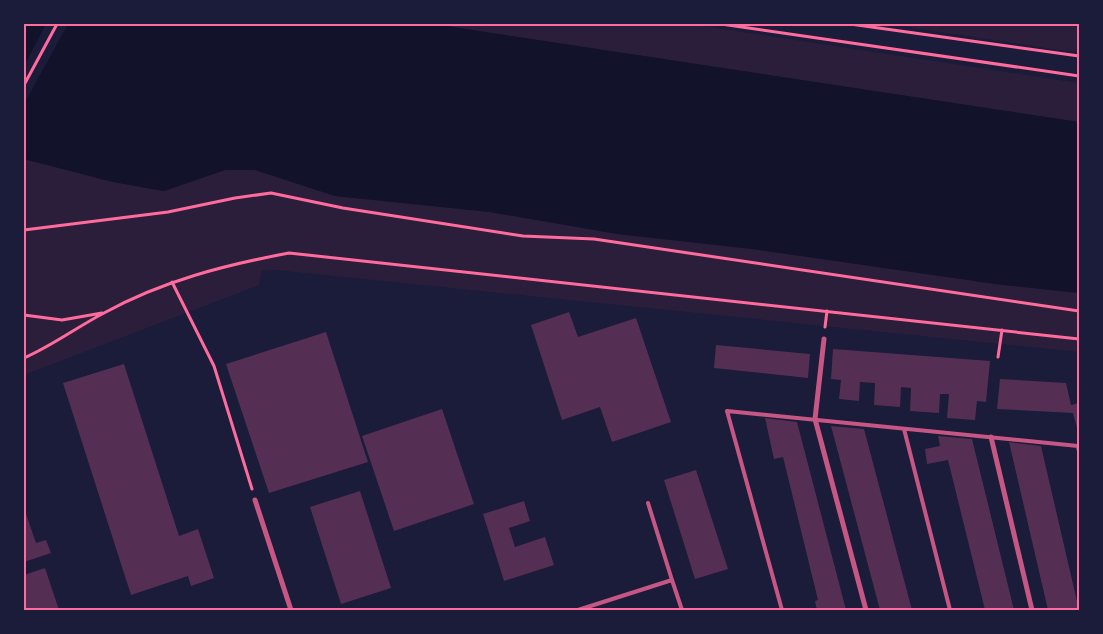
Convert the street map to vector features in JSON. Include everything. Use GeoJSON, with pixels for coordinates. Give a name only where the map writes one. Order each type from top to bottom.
{"type":"FeatureCollection","features":[{"type":"Feature","properties":{"kind":"street"},"geometry":{"type":"LineString","coordinates":[[824,339],[815,419],[866,610]]}},
{"type":"Feature","properties":{"kind":"street"},"geometry":{"type":"LineString","coordinates":[[991,437],[1032,610]]}},
{"type":"Feature","properties":{"kind":"street"},"geometry":{"type":"LineString","coordinates":[[256,500],[291,610]]}},
{"type":"Feature","properties":{"kind":"lane"},"geometry":{"type":"LineString","coordinates":[[782,610],[727,411],[991,437],[1079,449]]}},
{"type":"Feature","properties":{"kind":"lane"},"geometry":{"type":"LineString","coordinates":[[904,429],[950,610]]}},
{"type":"Feature","properties":{"kind":"lane"},"geometry":{"type":"LineString","coordinates":[[648,503],[682,610]]}},
{"type":"Feature","properties":{"kind":"lane"},"geometry":{"type":"LineString","coordinates":[[578,610],[672,580]]}},
{"type":"Feature","properties":{"kind":"path"},"geometry":{"type":"LineString","coordinates":[[24,85],[57,24]]}},
{"type":"Feature","properties":{"kind":"path"},"geometry":{"type":"LineString","coordinates":[[721,24],[1079,76]]}},
{"type":"Feature","properties":{"kind":"path"},"geometry":{"type":"LineString","coordinates":[[850,24],[1079,56]]}},
{"type":"Feature","properties":{"kind":"path"},"geometry":{"type":"LineString","coordinates":[[24,230],[168,212],[235,198],[271,193],[344,208],[523,236],[594,239],[1079,311]]}},
{"type":"Feature","properties":{"kind":"path"},"geometry":{"type":"LineString","coordinates":[[24,358],[105,312],[172,282],[197,273],[290,253],[1079,339]]}},
{"type":"Feature","properties":{"kind":"path"},"geometry":{"type":"LineString","coordinates":[[172,282],[214,366],[256,500]]}},
{"type":"Feature","properties":{"kind":"path"},"geometry":{"type":"LineString","coordinates":[[825,326],[827,311]]}},
{"type":"Feature","properties":{"kind":"path"},"geometry":{"type":"LineString","coordinates":[[24,315],[62,320],[105,312]]}},
{"type":"Feature","properties":{"kind":"path"},"geometry":{"type":"LineString","coordinates":[[998,356],[1002,330]]}},
{"type":"Feature","properties":{"kind":"shaded area"},"geometry":{"type":"Polygon","coordinates":[[[24,24],[433,24],[1079,122],[1079,293],[1003,285],[752,249],[617,234],[490,212],[335,196],[255,170],[225,170],[164,191],[113,182],[24,159],[24,24]]]}},
{"type":"Feature","properties":{"kind":"shaded area"},"geometry":{"type":"Polygon","coordinates":[[[433,24],[689,24],[1079,83],[1079,122],[433,24]]]}},
{"type":"Feature","properties":{"kind":"shaded area"},"geometry":{"type":"Polygon","coordinates":[[[888,24],[1079,24],[1079,52],[1059,50],[888,24]]]}},
{"type":"Feature","properties":{"kind":"shaded area"},"geometry":{"type":"Polygon","coordinates":[[[24,159],[113,182],[163,191],[225,170],[255,170],[335,196],[490,212],[617,234],[752,249],[1003,285],[1079,293],[1079,352],[275,270],[262,271],[259,285],[24,375],[24,159]]]}},
{"type":"Feature","properties":{"kind":"pier"},"geometry":{"type":"Polygon","coordinates":[[[46,24],[68,24],[24,104],[24,66],[46,24]]]}},
{"type":"Feature","properties":{"kind":"building"},"geometry":{"type":"Polygon","coordinates":[[[569,312],[578,337],[636,318],[671,422],[612,442],[600,407],[562,420],[531,325],[569,312]]]}},
{"type":"Feature","properties":{"kind":"building"},"geometry":{"type":"Polygon","coordinates":[[[326,332],[368,462],[269,493],[226,364],[326,332]]]}},
{"type":"Feature","properties":{"kind":"building"},"geometry":{"type":"Polygon","coordinates":[[[716,345],[810,354],[808,378],[714,368],[716,345]]]}},
{"type":"Feature","properties":{"kind":"building"},"geometry":{"type":"Polygon","coordinates":[[[833,349],[990,361],[986,402],[977,401],[975,420],[947,418],[949,394],[940,394],[939,413],[910,411],[911,388],[901,387],[900,407],[874,405],[875,383],[860,382],[859,401],[839,399],[841,380],[831,379],[833,349]]]}},
{"type":"Feature","properties":{"kind":"building"},"geometry":{"type":"Polygon","coordinates":[[[124,364],[179,536],[198,529],[214,578],[191,586],[188,576],[131,595],[63,383],[124,364]]]}},
{"type":"Feature","properties":{"kind":"building"},"geometry":{"type":"Polygon","coordinates":[[[1000,379],[1066,383],[1071,405],[1079,403],[1079,427],[1077,428],[1073,413],[997,409],[1000,379]]]}},
{"type":"Feature","properties":{"kind":"building"},"geometry":{"type":"Polygon","coordinates":[[[442,409],[474,504],[394,531],[362,436],[442,409]]]}},
{"type":"Feature","properties":{"kind":"building"},"geometry":{"type":"Polygon","coordinates":[[[765,418],[797,422],[846,610],[817,610],[815,601],[818,600],[783,457],[774,459],[765,418]]]}},
{"type":"Feature","properties":{"kind":"building"},"geometry":{"type":"Polygon","coordinates":[[[831,426],[864,429],[912,610],[880,610],[831,426]]]}},
{"type":"Feature","properties":{"kind":"building"},"geometry":{"type":"Polygon","coordinates":[[[938,436],[972,439],[1014,610],[985,610],[948,460],[927,464],[925,449],[940,446],[938,436]]]}},
{"type":"Feature","properties":{"kind":"building"},"geometry":{"type":"Polygon","coordinates":[[[1009,442],[1041,446],[1079,610],[1048,610],[1009,442]]]}},
{"type":"Feature","properties":{"kind":"building"},"geometry":{"type":"Polygon","coordinates":[[[696,470],[728,569],[695,579],[664,480],[696,470]]]}},
{"type":"Feature","properties":{"kind":"building"},"geometry":{"type":"Polygon","coordinates":[[[360,491],[391,588],[341,604],[310,507],[360,491]]]}},
{"type":"Feature","properties":{"kind":"building"},"geometry":{"type":"Polygon","coordinates":[[[524,501],[530,521],[509,528],[515,547],[545,537],[554,565],[504,581],[483,514],[524,501]]]}},
{"type":"Feature","properties":{"kind":"building"},"geometry":{"type":"Polygon","coordinates":[[[26,514],[36,543],[46,540],[51,553],[24,562],[24,515],[26,514]]]}},
{"type":"Feature","properties":{"kind":"building"},"geometry":{"type":"Polygon","coordinates":[[[45,568],[59,610],[26,610],[24,575],[45,568]]]}}]}
